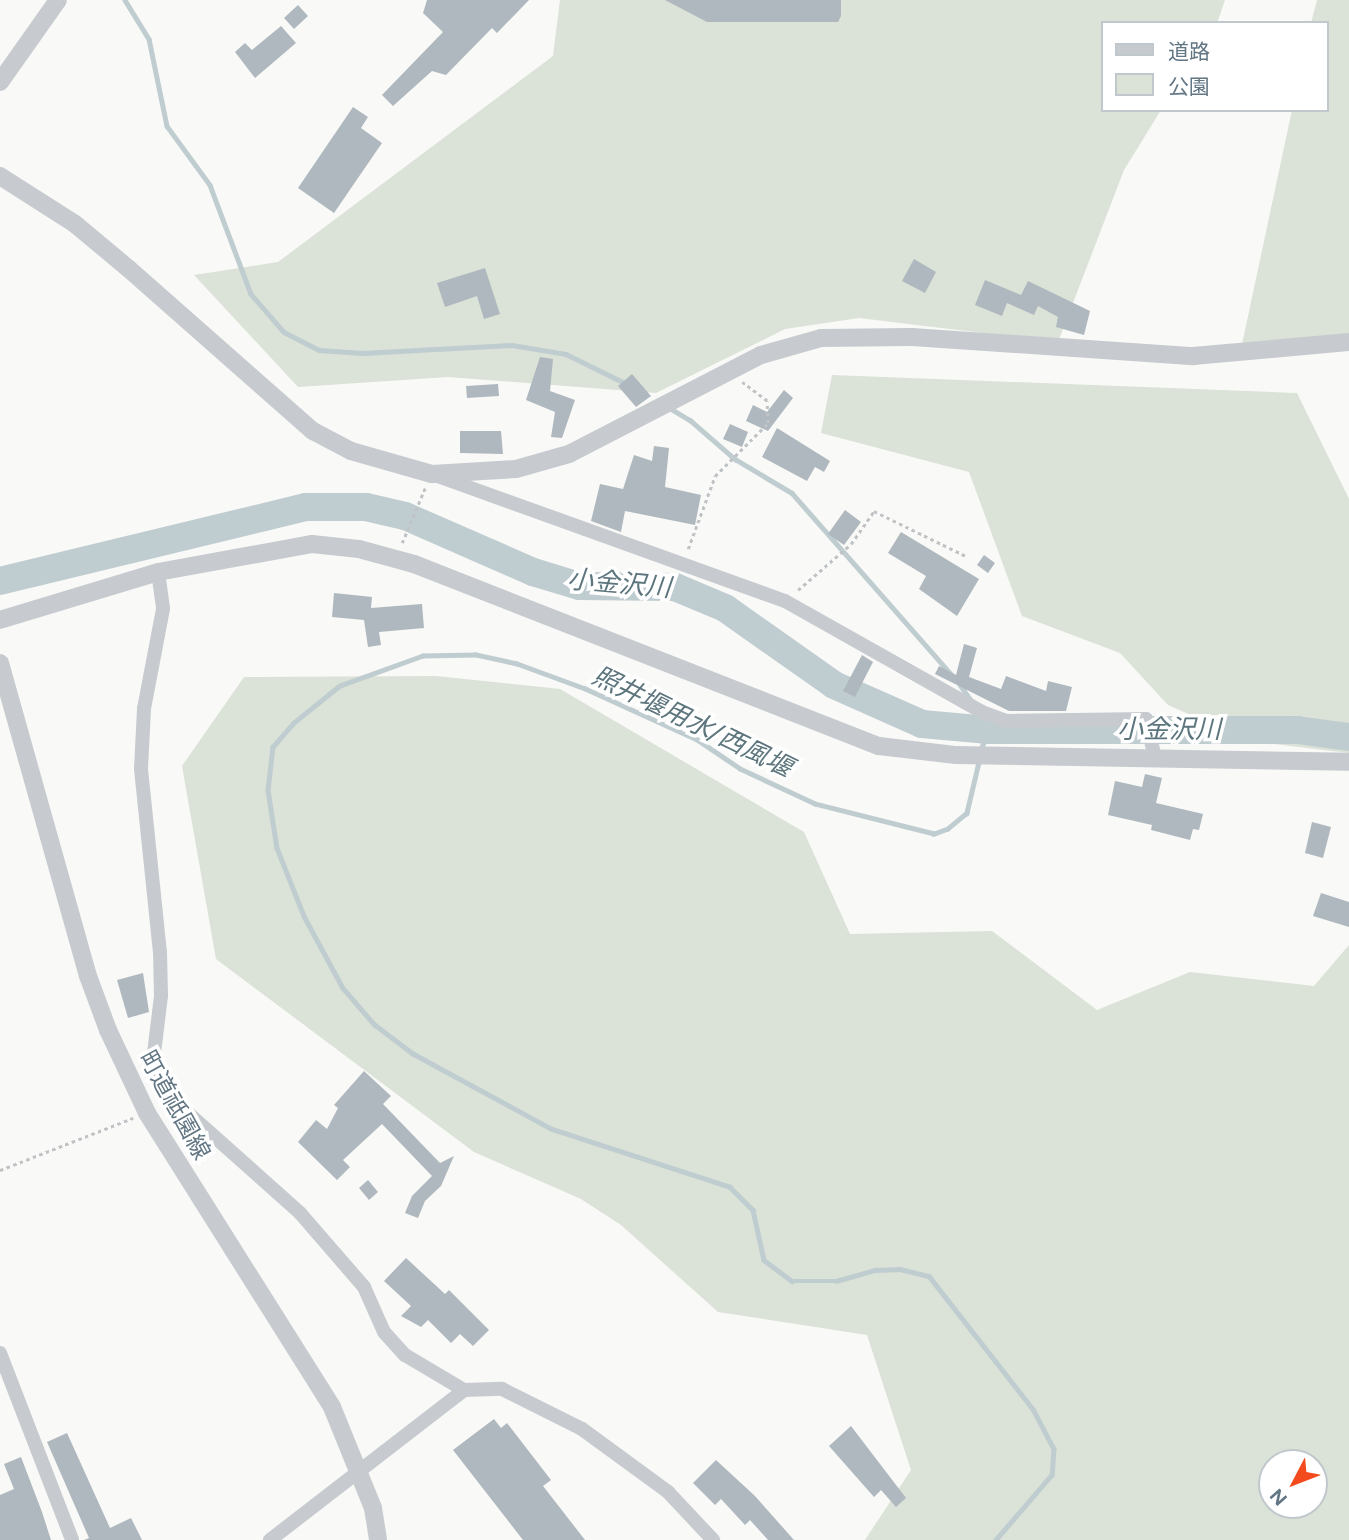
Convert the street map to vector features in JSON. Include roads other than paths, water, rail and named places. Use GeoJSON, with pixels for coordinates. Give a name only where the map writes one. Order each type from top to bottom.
{"type":"FeatureCollection","features":[{"type":"Feature","properties":{"kind":"street"},"geometry":{"type":"LineString","coordinates":[[0,82],[58,0]]}},
{"type":"Feature","properties":{"kind":"street"},"geometry":{"type":"LineString","coordinates":[[0,176],[111,254],[313,432],[351,451],[432,474],[459,488],[683,562],[785,601],[982,712],[1007,721],[1146,719],[1151,725],[1154,755]]}},
{"type":"Feature","properties":{"kind":"street"},"geometry":{"type":"LineString","coordinates":[[432,474],[516,469],[569,454],[761,355],[821,338],[912,337],[1193,356],[1349,342]]}},
{"type":"Feature","properties":{"kind":"street"},"geometry":{"type":"LineString","coordinates":[[0,620],[158,572],[312,544],[359,549],[414,564],[879,746],[956,755],[1154,755],[1349,762]]}},
{"type":"Feature","properties":{"kind":"street"},"geometry":{"type":"LineString","coordinates":[[158,572],[163,609],[144,709],[141,769],[160,952],[161,996],[154,1053],[158,1074],[189,1114],[300,1213],[364,1287],[384,1332],[405,1355],[464,1390],[502,1389],[582,1429],[668,1492],[713,1540]]}},
{"type":"Feature","properties":{"kind":"street","name":"町道祗園線"},"geometry":{"type":"LineString","coordinates":[[0,663],[88,976],[147,1113],[332,1407],[373,1508],[378,1540]]}},
{"type":"Feature","properties":{"kind":"street"},"geometry":{"type":"LineString","coordinates":[[0,1353],[72,1540]]}},
{"type":"Feature","properties":{"kind":"street"},"geometry":{"type":"LineString","coordinates":[[270,1540],[464,1390]]}},
{"type":"Feature","properties":{"kind":"waterway"},"geometry":{"type":"LineString","coordinates":[[125,0],[149,39],[167,126],[210,185],[251,294],[284,332],[319,350],[363,353],[512,345],[566,354],[627,384]]}},
{"type":"Feature","properties":{"kind":"waterway"},"geometry":{"type":"LineString","coordinates":[[668,407],[690,420],[735,459],[792,493],[952,675]]}},
{"type":"Feature","properties":{"kind":"waterway","name":"小金沢川"},"geometry":{"type":"LineString","coordinates":[[0,581],[306,507],[366,507],[405,516],[533,572],[579,586],[675,587],[725,608],[834,685],[922,724],[989,730],[1297,730],[1349,737]]}},
{"type":"Feature","properties":{"kind":"waterway","name":"照井堰用水/西風堰"},"geometry":{"type":"LineString","coordinates":[[980,758],[967,813],[948,829],[934,834],[815,804],[740,769],[697,740],[585,689],[517,664],[476,655],[423,656],[340,686],[294,723],[273,747],[268,790],[277,848],[304,916],[343,988],[374,1024],[412,1053],[552,1129],[730,1187],[753,1210],[764,1260],[792,1281],[836,1281],[875,1270],[900,1269],[929,1276],[1033,1409],[1054,1449],[1052,1475],[996,1540]]}},
{"type":"Feature","properties":{"kind":"waterway"},"geometry":{"type":"LineString","coordinates":[[960,685],[971,700]]}},
{"type":"Feature","properties":{"kind":"waterway","name":"照井堰用水/西風堰"},"geometry":{"type":"LineString","coordinates":[[978,714],[989,730],[981,750]]}}]}
